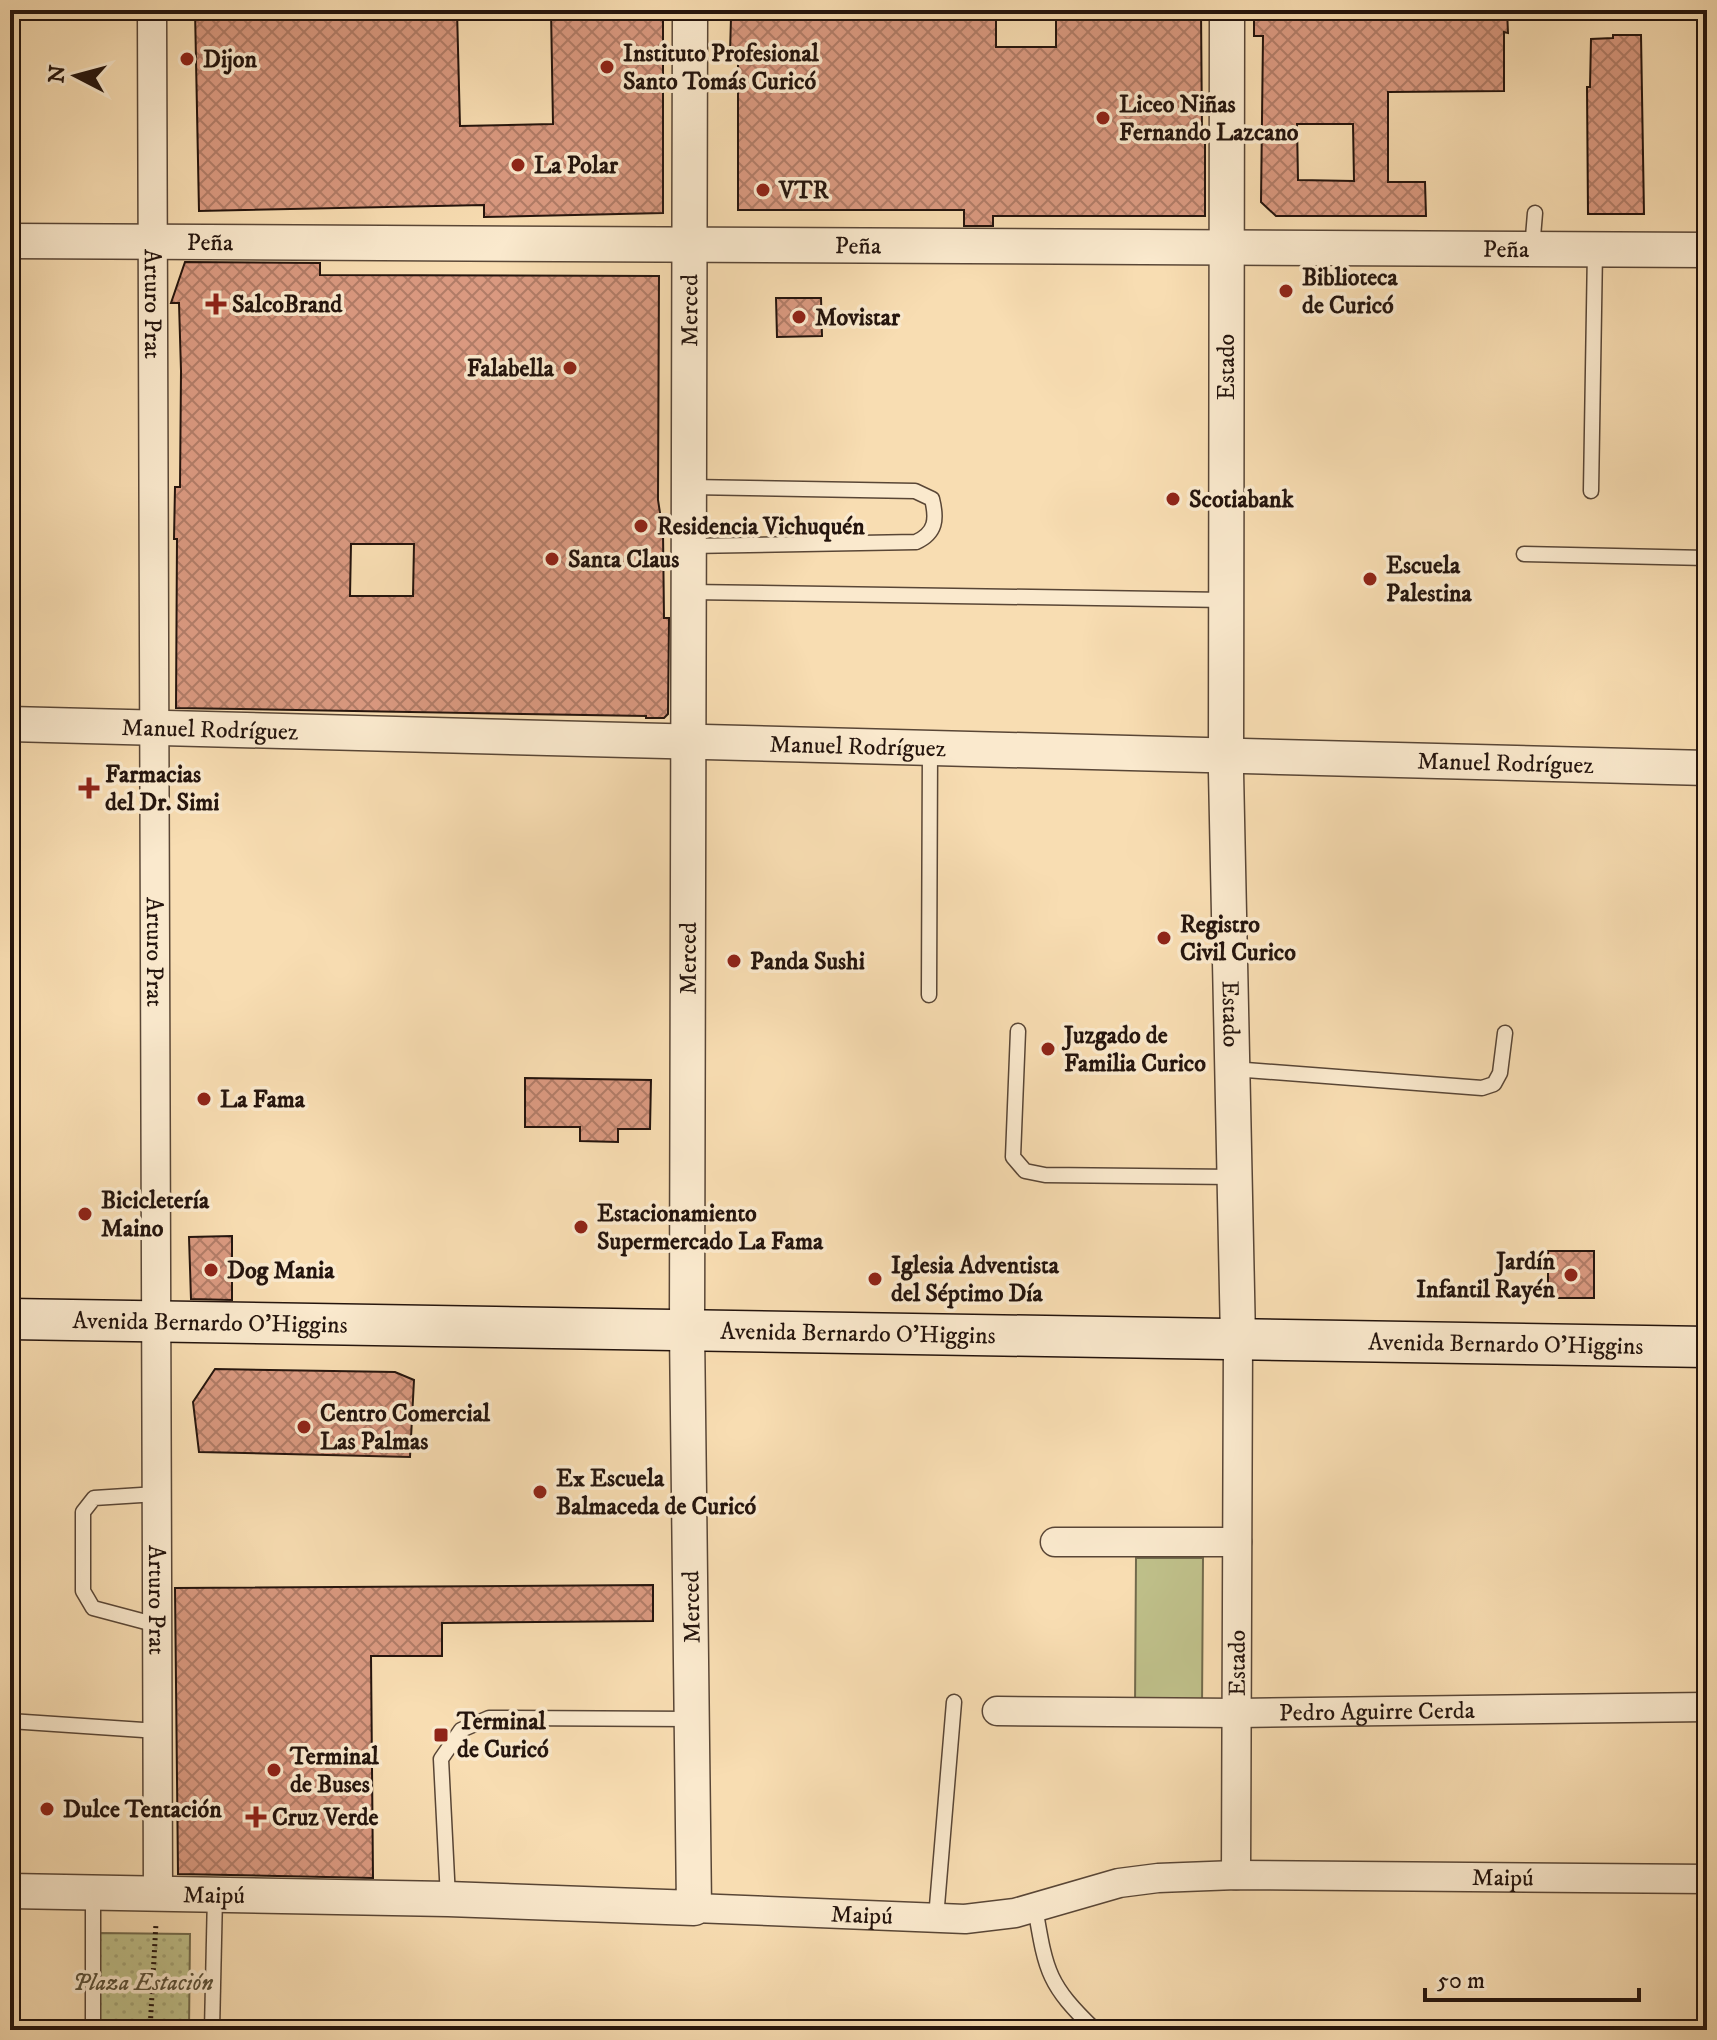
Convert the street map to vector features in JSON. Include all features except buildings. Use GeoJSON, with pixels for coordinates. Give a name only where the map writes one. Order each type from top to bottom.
{"type":"FeatureCollection","features":[{"type":"Feature","properties":{"kind":"main road","name":"Avenida Bernardo O'Higgins"},"geometry":{"type":"LineString","coordinates":[[10,1319],[1707,1347]]}},
{"type":"Feature","properties":{"kind":"street","name":"Arturo Prat"},"geometry":{"type":"LineString","coordinates":[[152,10],[158,1894]]}},
{"type":"Feature","properties":{"kind":"street","name":"Merced"},"geometry":{"type":"LineString","coordinates":[[690,10],[687,1330],[694,1908]]}},
{"type":"Feature","properties":{"kind":"street","name":"Estado"},"geometry":{"type":"LineString","coordinates":[[1227,10],[1226,754],[1238,1339],[1236,1875]]}},
{"type":"Feature","properties":{"kind":"street","name":"Peña"},"geometry":{"type":"LineString","coordinates":[[10,241],[1707,250]]}},
{"type":"Feature","properties":{"kind":"street","name":"Manuel Rodríguez"},"geometry":{"type":"LineString","coordinates":[[10,724],[1707,768]]}},
{"type":"Feature","properties":{"kind":"street"},"geometry":{"type":"LineString","coordinates":[[1055,1542],[1237,1542]]}},
{"type":"Feature","properties":{"kind":"street","name":"Pedro Aguirre Cerda"},"geometry":{"type":"LineString","coordinates":[[997,1711],[1237,1713],[1707,1707]]}},
{"type":"Feature","properties":{"kind":"street","name":"Maipú"},"geometry":{"type":"LineString","coordinates":[[10,1891],[448,1899],[965,1919],[995,1916],[1119,1883],[1158,1878],[1236,1875],[1707,1879]]}},
{"type":"Feature","properties":{"kind":"lane"},"geometry":{"type":"LineString","coordinates":[[1532,249],[1535,213]]}},
{"type":"Feature","properties":{"kind":"lane"},"geometry":{"type":"LineString","coordinates":[[1591,491],[1595,250]]}},
{"type":"Feature","properties":{"kind":"lane"},"geometry":{"type":"LineString","coordinates":[[689,487],[915,491],[932,499],[935,513],[933,529],[927,537],[916,542],[689,546]]}},
{"type":"Feature","properties":{"kind":"lane"},"geometry":{"type":"LineString","coordinates":[[1524,554],[1707,558]]}},
{"type":"Feature","properties":{"kind":"lane"},"geometry":{"type":"LineString","coordinates":[[689,592],[1226,600]]}},
{"type":"Feature","properties":{"kind":"lane"},"geometry":{"type":"LineString","coordinates":[[929,995],[930,746]]}},
{"type":"Feature","properties":{"kind":"lane"},"geometry":{"type":"LineString","coordinates":[[1018,1031],[1013,1157],[1025,1171],[1045,1175],[1235,1177]]}},
{"type":"Feature","properties":{"kind":"lane"},"geometry":{"type":"LineString","coordinates":[[1233,1069],[1482,1088],[1494,1084],[1500,1073],[1505,1033]]}},
{"type":"Feature","properties":{"kind":"lane"},"geometry":{"type":"LineString","coordinates":[[157,1494],[94,1498],[83,1512],[83,1591],[93,1608],[157,1625]]}},
{"type":"Feature","properties":{"kind":"lane"},"geometry":{"type":"LineString","coordinates":[[936,1918],[954,1702]]}},
{"type":"Feature","properties":{"kind":"lane"},"geometry":{"type":"LineString","coordinates":[[448,1899],[441,1759],[461,1730],[489,1718],[692,1719]]}},
{"type":"Feature","properties":{"kind":"lane"},"geometry":{"type":"LineString","coordinates":[[10,1721],[158,1731]]}},
{"type":"Feature","properties":{"kind":"lane"},"geometry":{"type":"LineString","coordinates":[[93,1893],[93,2030]]}},
{"type":"Feature","properties":{"kind":"lane"},"geometry":{"type":"LineString","coordinates":[[212,2030],[215,1895]]}},
{"type":"Feature","properties":{"kind":"lane"},"geometry":{"type":"LineString","coordinates":[[1035,1907],[1042,1952],[1051,1979],[1065,2001],[1095,2030]]}},
{"type":"Feature","properties":{"kind":"path"},"geometry":{"type":"LineString","coordinates":[[150,2030],[158,1894]]}},
{"type":"Feature","properties":{"kind":"green space"},"geometry":{"type":"Polygon","coordinates":[[[1136,1558],[1203,1558],[1202,1708],[1135,1707],[1136,1558]]]}},
{"type":"Feature","properties":{"kind":"green space","name":"Plaza Estación"},"geometry":{"type":"Polygon","coordinates":[[[97,1933],[190,1934],[189,2030],[96,2030],[97,1933]]]}},
{"type":"Feature","properties":{"kind":"place","name":"Dijon"},"geometry":{"type":"Point","coordinates":[187,59]}},
{"type":"Feature","properties":{"kind":"place","name":"Instituto Profesional Santo Tomás Curicó"},"geometry":{"type":"Point","coordinates":[607,67]}},
{"type":"Feature","properties":{"kind":"place","name":"Liceo Niñas Fernando Lazcano"},"geometry":{"type":"Point","coordinates":[1103,118]}},
{"type":"Feature","properties":{"kind":"place","name":"La Polar"},"geometry":{"type":"Point","coordinates":[518,165]}},
{"type":"Feature","properties":{"kind":"place","name":"VTR"},"geometry":{"type":"Point","coordinates":[763,190]}},
{"type":"Feature","properties":{"kind":"place","name":"Biblioteca de Curicó"},"geometry":{"type":"Point","coordinates":[1286,291]}},
{"type":"Feature","properties":{"kind":"place","name":"SalcoBrand"},"geometry":{"type":"Point","coordinates":[216,304]}},
{"type":"Feature","properties":{"kind":"place","name":"Movistar"},"geometry":{"type":"Point","coordinates":[799,317]}},
{"type":"Feature","properties":{"kind":"place","name":"Falabella"},"geometry":{"type":"Point","coordinates":[570,368]}},
{"type":"Feature","properties":{"kind":"place","name":"Scotiabank"},"geometry":{"type":"Point","coordinates":[1173,499]}},
{"type":"Feature","properties":{"kind":"place","name":"Residencia Vichuquén"},"geometry":{"type":"Point","coordinates":[641,526]}},
{"type":"Feature","properties":{"kind":"place","name":"Santa Claus"},"geometry":{"type":"Point","coordinates":[552,559]}},
{"type":"Feature","properties":{"kind":"place","name":"Escuela Palestina"},"geometry":{"type":"Point","coordinates":[1370,579]}},
{"type":"Feature","properties":{"kind":"place","name":"Farmacias del Dr. Simi"},"geometry":{"type":"Point","coordinates":[89,788]}},
{"type":"Feature","properties":{"kind":"place","name":"Registro Civil Curico"},"geometry":{"type":"Point","coordinates":[1164,938]}},
{"type":"Feature","properties":{"kind":"place","name":"Panda Sushi"},"geometry":{"type":"Point","coordinates":[734,961]}},
{"type":"Feature","properties":{"kind":"place","name":"Juzgado de Familia Curico"},"geometry":{"type":"Point","coordinates":[1048,1049]}},
{"type":"Feature","properties":{"kind":"place","name":"La Fama"},"geometry":{"type":"Point","coordinates":[204,1099]}},
{"type":"Feature","properties":{"kind":"place","name":"Bicicletería Maino"},"geometry":{"type":"Point","coordinates":[85,1214]}},
{"type":"Feature","properties":{"kind":"place","name":"Estacionamiento Supermercado La Fama"},"geometry":{"type":"Point","coordinates":[581,1227]}},
{"type":"Feature","properties":{"kind":"place","name":"Dog Mania"},"geometry":{"type":"Point","coordinates":[211,1270]}},
{"type":"Feature","properties":{"kind":"place","name":"Jardín Infantil Rayén"},"geometry":{"type":"Point","coordinates":[1571,1275]}},
{"type":"Feature","properties":{"kind":"place","name":"Iglesia Adventista del Séptimo Día"},"geometry":{"type":"Point","coordinates":[875,1279]}},
{"type":"Feature","properties":{"kind":"place","name":"Centro Comercial Las Palmas"},"geometry":{"type":"Point","coordinates":[304,1427]}},
{"type":"Feature","properties":{"kind":"place","name":"Ex Escuela Balmaceda de Curicó"},"geometry":{"type":"Point","coordinates":[540,1492]}},
{"type":"Feature","properties":{"kind":"place","name":"Terminal de Curicó"},"geometry":{"type":"Point","coordinates":[441,1735]}},
{"type":"Feature","properties":{"kind":"place","name":"Terminal de Buses"},"geometry":{"type":"Point","coordinates":[274,1770]}},
{"type":"Feature","properties":{"kind":"place","name":"Dulce Tentación"},"geometry":{"type":"Point","coordinates":[47,1809]}},
{"type":"Feature","properties":{"kind":"place","name":"Cruz Verde"},"geometry":{"type":"Point","coordinates":[256,1817]}}]}
